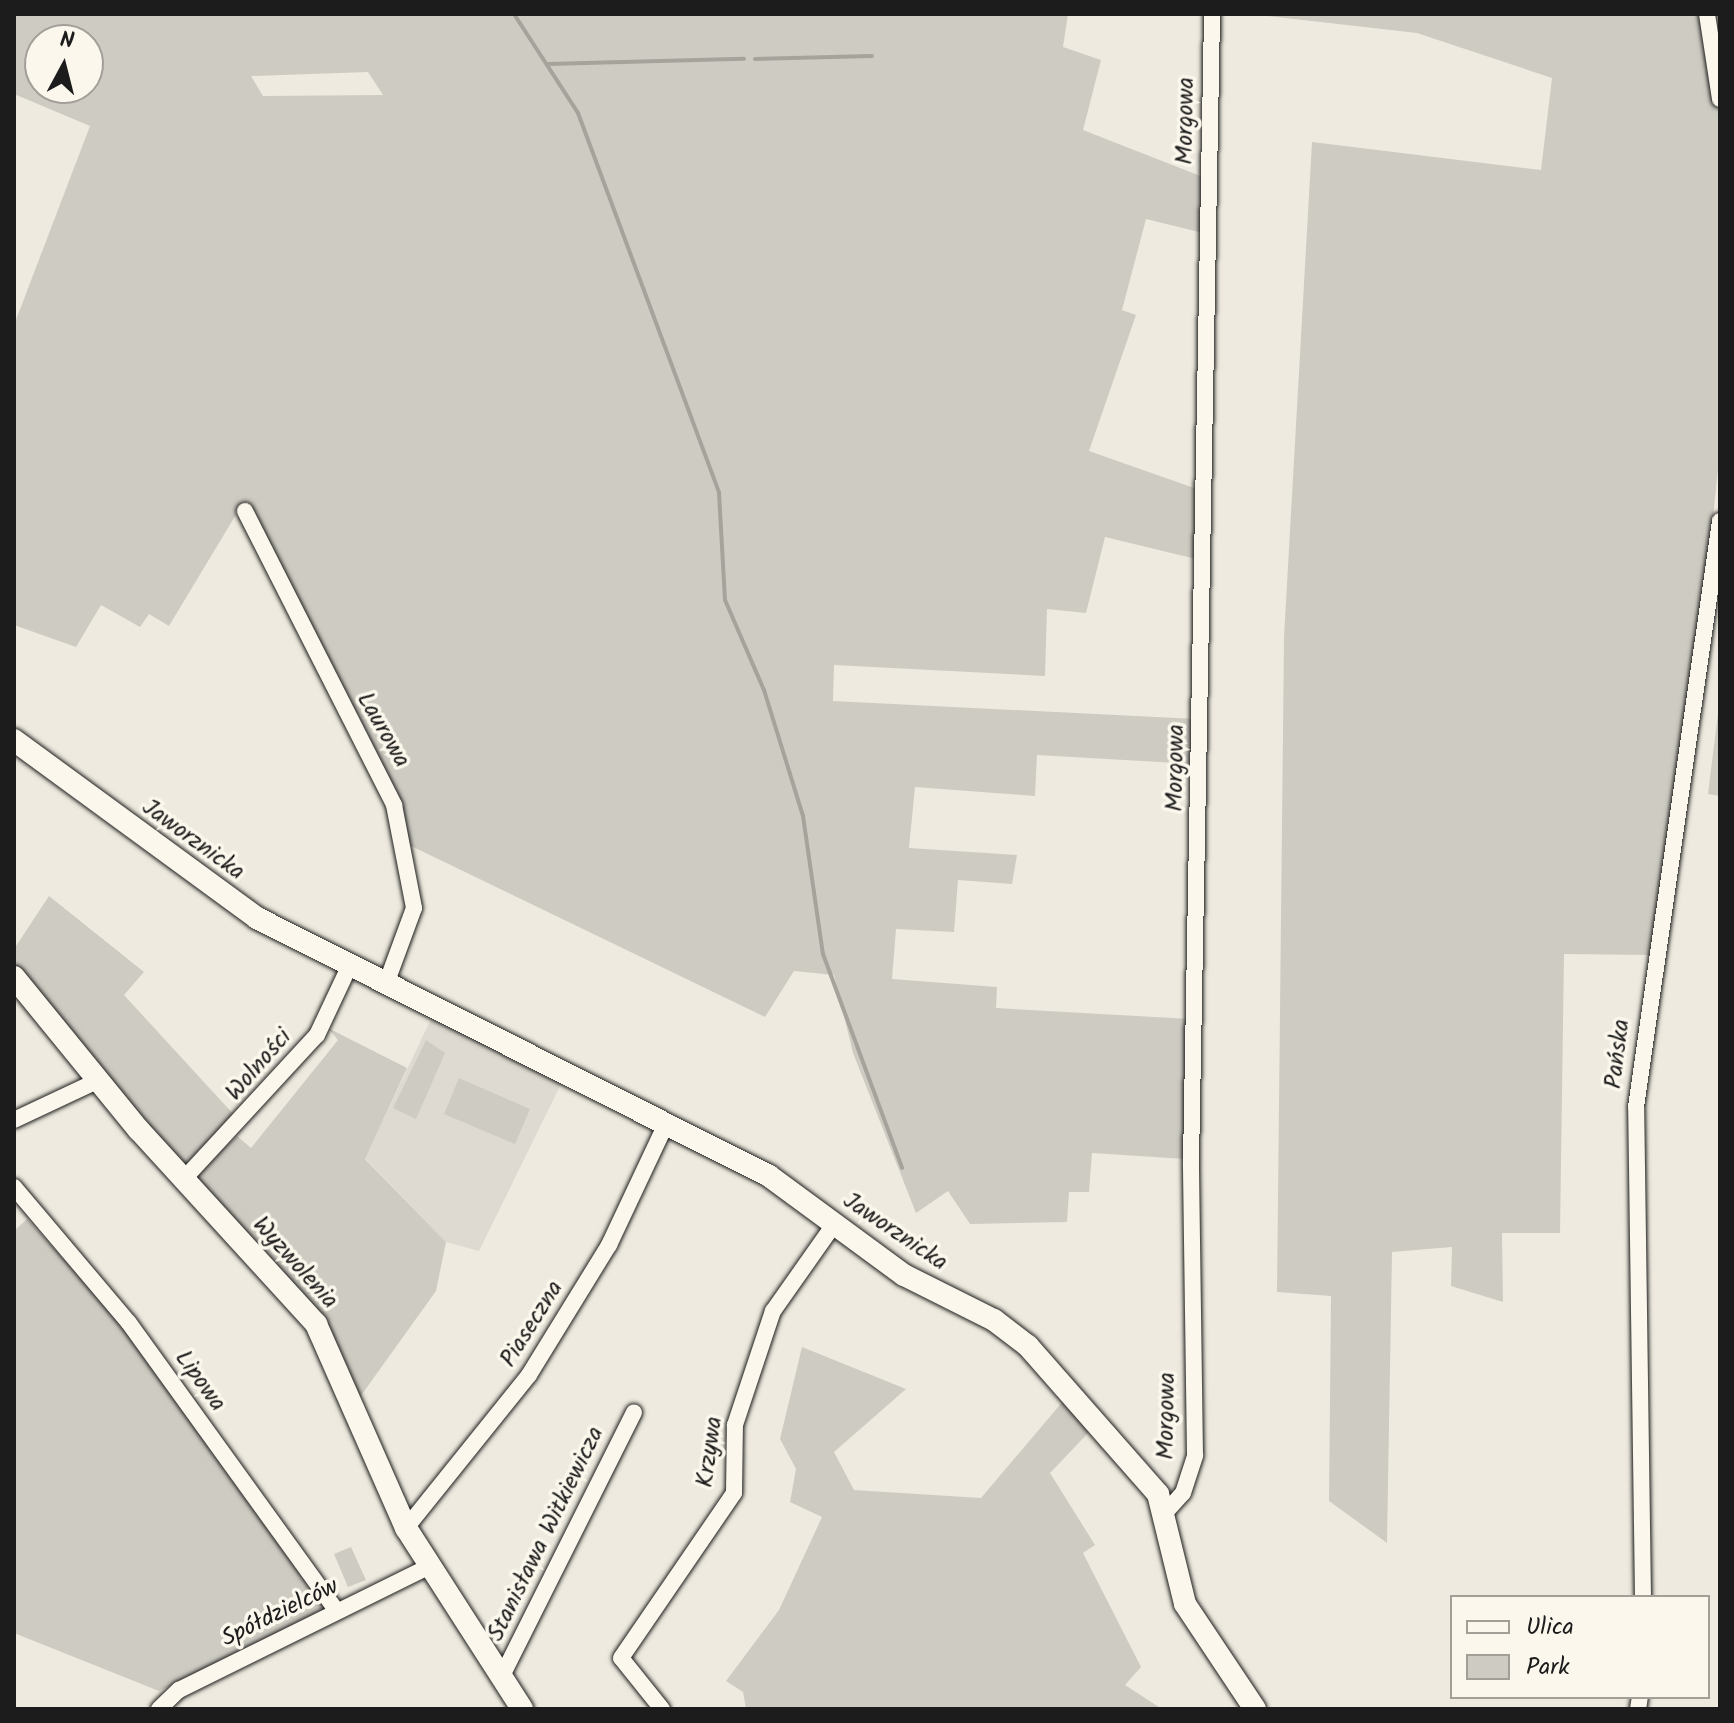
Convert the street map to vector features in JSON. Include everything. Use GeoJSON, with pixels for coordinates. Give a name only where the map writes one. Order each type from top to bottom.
{"type":"FeatureCollection","features":[{"type":"Feature","properties":{"kind":"street","name":"Morgowa"},"geometry":{"type":"LineString","coordinates":[[1164,1514],[1183,1493],[1195,1455],[1191,1162],[1212,14]]}},
{"type":"Feature","properties":{"kind":"street"},"geometry":{"type":"LineString","coordinates":[[1707,14],[1720,99]]}},
{"type":"Feature","properties":{"kind":"street","name":"Laurowa"},"geometry":{"type":"LineString","coordinates":[[245,511],[394,805],[414,908],[386,984]]}},
{"type":"Feature","properties":{"kind":"street","name":"Pańska"},"geometry":{"type":"LineString","coordinates":[[1643,1595],[1636,1107],[1720,521]]}},
{"type":"Feature","properties":{"kind":"street","name":"Jaworznicka"},"geometry":{"type":"LineString","coordinates":[[14,740],[228,898],[349,967],[769,1176],[904,1275],[994,1320],[1028,1346],[1146,1478],[1164,1514],[1185,1604],[1255,1709]]}},
{"type":"Feature","properties":{"kind":"street","name":"Wolności"},"geometry":{"type":"LineString","coordinates":[[183,1180],[317,1035],[349,967]]}},
{"type":"Feature","properties":{"kind":"street","name":"Wyzwolenia"},"geometry":{"type":"LineString","coordinates":[[14,977],[183,1180],[320,1330],[406,1528],[428,1567],[522,1709]]}},
{"type":"Feature","properties":{"kind":"street"},"geometry":{"type":"LineString","coordinates":[[14,1120],[99,1080]]}},
{"type":"Feature","properties":{"kind":"street","name":"Piaseczna"},"geometry":{"type":"LineString","coordinates":[[406,1528],[529,1375],[609,1245],[666,1124]]}},
{"type":"Feature","properties":{"kind":"street","name":"Lipowa"},"geometry":{"type":"LineString","coordinates":[[14,1187],[129,1323],[337,1611]]}},
{"type":"Feature","properties":{"kind":"street","name":"Krzywa"},"geometry":{"type":"LineString","coordinates":[[662,1709],[621,1658],[734,1493],[735,1425],[773,1311],[835,1223]]}},
{"type":"Feature","properties":{"kind":"street","name":"Stanisława Witkiewicza"},"geometry":{"type":"LineString","coordinates":[[501,1678],[634,1412]]}},
{"type":"Feature","properties":{"kind":"street","name":"Spółdzielców"},"geometry":{"type":"LineString","coordinates":[[159,1709],[179,1690],[428,1567]]}},
{"type":"Feature","properties":{"kind":"shaded area"},"geometry":{"type":"Polygon","coordinates":[[[431,1019],[562,1082],[479,1251],[446,1242],[365,1158],[431,1019]]]}},
{"type":"Feature","properties":{"kind":"green space"},"geometry":{"type":"Polygon","coordinates":[[[14,14],[1068,14],[1063,47],[1101,60],[1083,130],[1203,177],[1203,233],[1146,219],[1122,310],[1136,315],[1089,451],[1197,489],[1196,559],[1105,537],[1086,613],[1047,609],[1045,676],[834,665],[833,701],[1196,719],[1194,764],[1037,755],[1035,796],[915,787],[909,848],[1017,855],[1012,884],[958,880],[954,932],[896,929],[892,979],[997,987],[996,1008],[1190,1019],[1185,1159],[1092,1153],[1089,1192],[1069,1192],[1067,1222],[970,1224],[948,1191],[916,1213],[853,1053],[834,975],[794,971],[765,1017],[405,843],[387,773],[243,503],[169,626],[149,614],[140,627],[101,605],[76,647],[14,625],[14,325],[90,126],[38,104],[104,104],[104,24],[24,24],[24,98],[14,94],[14,14]],[[368,72],[251,76],[263,96],[383,95],[368,72]]]}},
{"type":"Feature","properties":{"kind":"green space"},"geometry":{"type":"Polygon","coordinates":[[[1251,14],[1720,14],[1720,449],[1700,646],[1650,955],[1564,954],[1560,1233],[1502,1233],[1503,1302],[1451,1286],[1452,1247],[1392,1252],[1387,1543],[1329,1501],[1331,1296],[1277,1292],[1284,637],[1312,142],[1541,170],[1552,78],[1417,33],[1251,14]]]}},
{"type":"Feature","properties":{"kind":"green space"},"geometry":{"type":"Polygon","coordinates":[[[1720,697],[1720,796],[1708,794],[1720,697]]]}},
{"type":"Feature","properties":{"kind":"green space"},"geometry":{"type":"Polygon","coordinates":[[[49,896],[144,972],[124,995],[236,1117],[182,1167],[14,969],[14,949],[49,896]]]}},
{"type":"Feature","properties":{"kind":"green space"},"geometry":{"type":"Polygon","coordinates":[[[328,1028],[407,1068],[365,1159],[446,1242],[436,1291],[360,1397],[340,1356],[192,1179],[237,1136],[251,1148],[338,1040],[328,1028]]]}},
{"type":"Feature","properties":{"kind":"green space"},"geometry":{"type":"Polygon","coordinates":[[[426,1040],[445,1053],[416,1119],[393,1108],[426,1040]]]}},
{"type":"Feature","properties":{"kind":"green space"},"geometry":{"type":"Polygon","coordinates":[[[459,1078],[530,1109],[515,1144],[444,1114],[459,1078]]]}},
{"type":"Feature","properties":{"kind":"green space"},"geometry":{"type":"Polygon","coordinates":[[[27,1219],[145,1349],[327,1610],[159,1691],[14,1633],[14,1231],[27,1219]]]}},
{"type":"Feature","properties":{"kind":"green space"},"geometry":{"type":"Polygon","coordinates":[[[802,1347],[906,1389],[834,1452],[854,1490],[981,1498],[1064,1400],[1091,1430],[1050,1473],[1095,1545],[1083,1553],[1141,1667],[1125,1685],[1162,1709],[746,1709],[743,1692],[726,1681],[779,1610],[822,1517],[790,1502],[796,1469],[780,1439],[802,1347]]]}},
{"type":"Feature","properties":{"kind":"green space"},"geometry":{"type":"Polygon","coordinates":[[[351,1547],[366,1580],[348,1587],[334,1554],[351,1547]]]}},
{"type":"Feature","properties":{"kind":"waterway"},"geometry":{"type":"LineString","coordinates":[[514,14],[578,113],[719,493],[725,600],[764,690],[803,816],[823,954],[902,1168]]}},
{"type":"Feature","properties":{"kind":"waterway"},"geometry":{"type":"LineString","coordinates":[[755,59],[872,56]]}},
{"type":"Feature","properties":{"kind":"waterway"},"geometry":{"type":"LineString","coordinates":[[548,64],[744,59]]}}]}
